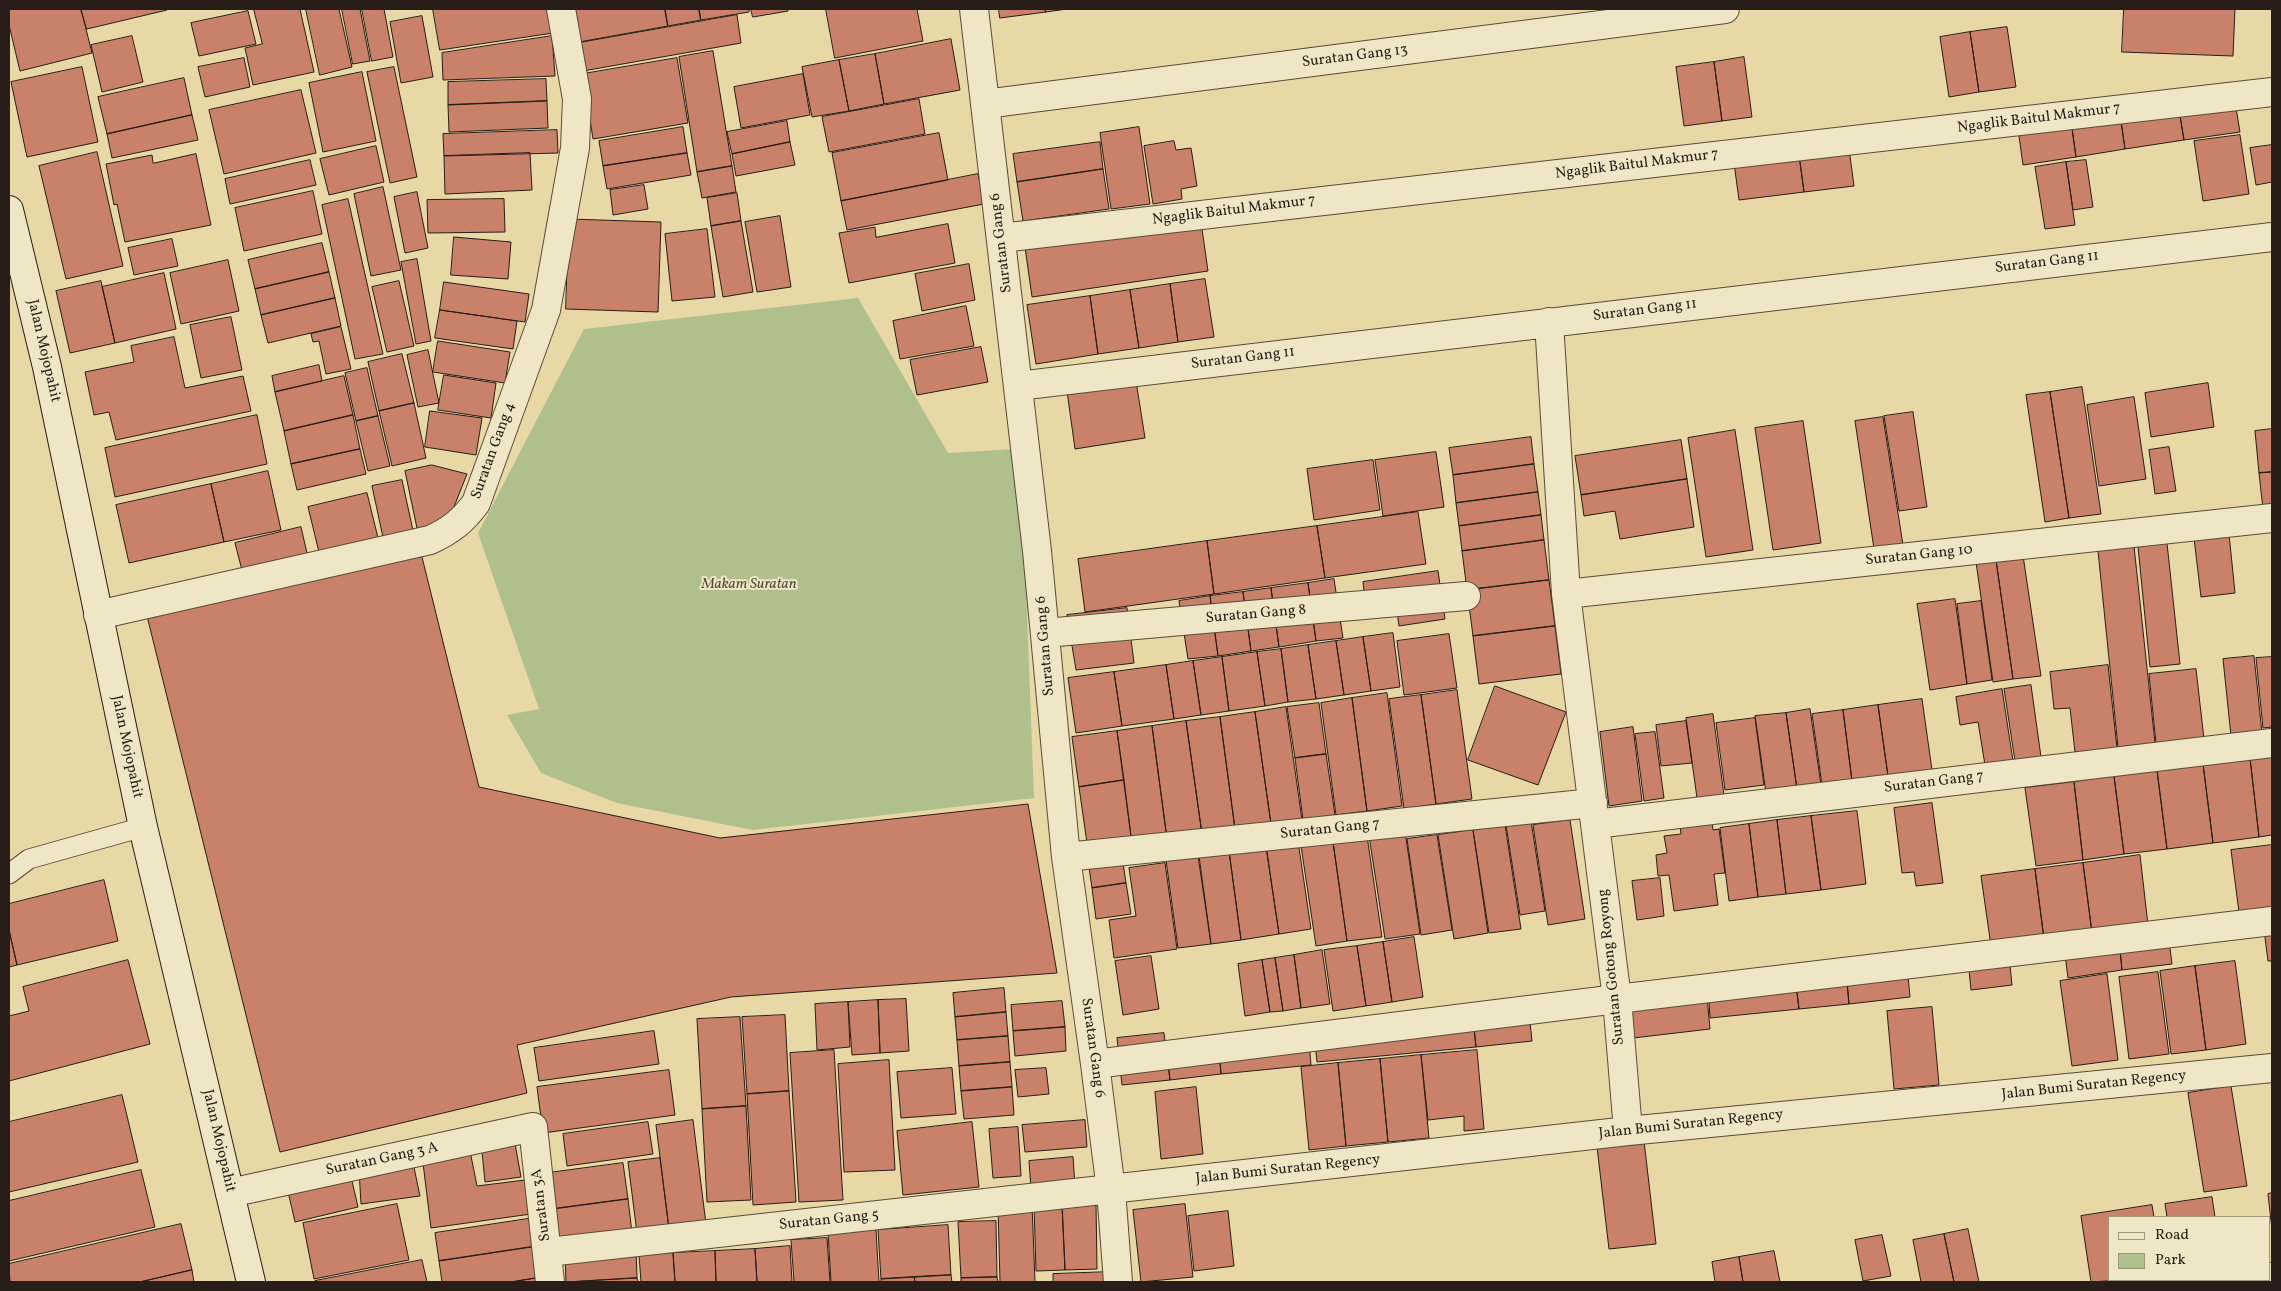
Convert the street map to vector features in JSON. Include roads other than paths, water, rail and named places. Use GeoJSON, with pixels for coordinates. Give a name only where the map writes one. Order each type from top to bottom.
{"type":"FeatureCollection","features":[{"type":"Feature","properties":{"kind":"street","name":"Suratan Gang 4"},"geometry":{"type":"LineString","coordinates":[[98,615],[430,540],[451,530],[466,517],[476,503],[546,310],[575,148],[577,99],[560,9]]}},
{"type":"Feature","properties":{"kind":"street","name":"Suratan Gang 6"},"geometry":{"type":"LineString","coordinates":[[974,9],[1045,634],[1066,857],[1095,1064],[1110,1190],[1118,1282]]}},
{"type":"Feature","properties":{"kind":"street","name":"Suratan Gang 13"},"geometry":{"type":"LineString","coordinates":[[986,104],[1725,9]]}},
{"type":"Feature","properties":{"kind":"street","name":"Ngaglik Baitul Makmur 7"},"geometry":{"type":"LineString","coordinates":[[1001,238],[2272,92]]}},
{"type":"Feature","properties":{"kind":"street","name":"Jalan Mojopahit"},"geometry":{"type":"LineString","coordinates":[[9,210],[48,367],[143,828],[252,1282]]}},
{"type":"Feature","properties":{"kind":"street","name":"Suratan Gang 11"},"geometry":{"type":"LineString","coordinates":[[1018,386],[2272,237]]}},
{"type":"Feature","properties":{"kind":"street","name":"Suratan Gotong Royong"},"geometry":{"type":"LineString","coordinates":[[1549,322],[1566,594],[1617,999],[1628,1131]]}},
{"type":"Feature","properties":{"kind":"street","name":"Suratan Gang 10"},"geometry":{"type":"LineString","coordinates":[[1566,594],[2272,518]]}},
{"type":"Feature","properties":{"kind":"street","name":"Suratan Gang 8"},"geometry":{"type":"LineString","coordinates":[[1045,634],[1466,596]]}},
{"type":"Feature","properties":{"kind":"street","name":"Suratan Gang 7"},"geometry":{"type":"LineString","coordinates":[[1066,857],[1594,814],[2272,743]]}},
{"type":"Feature","properties":{"kind":"street"},"geometry":{"type":"LineString","coordinates":[[1095,1064],[1617,999],[2272,922]]}},
{"type":"Feature","properties":{"kind":"street","name":"Jalan Bumi Suratan Regency"},"geometry":{"type":"LineString","coordinates":[[1110,1190],[1628,1131],[2272,1068]]}},
{"type":"Feature","properties":{"kind":"street","name":"Suratan Gang 3 A"},"geometry":{"type":"LineString","coordinates":[[230,1193],[533,1127]]}},
{"type":"Feature","properties":{"kind":"street","name":"Suratan 3A"},"geometry":{"type":"LineString","coordinates":[[533,1127],[550,1282]]}},
{"type":"Feature","properties":{"kind":"street","name":"Suratan Gang 5"},"geometry":{"type":"LineString","coordinates":[[548,1252],[1110,1190]]}},
{"type":"Feature","properties":{"kind":"lane"},"geometry":{"type":"LineString","coordinates":[[9,874],[29,859],[143,828]]}},
{"type":"Feature","properties":{"kind":"park label","name":"Makam Suratan"},"geometry":{"type":"Point","coordinates":[749,585]}}]}
